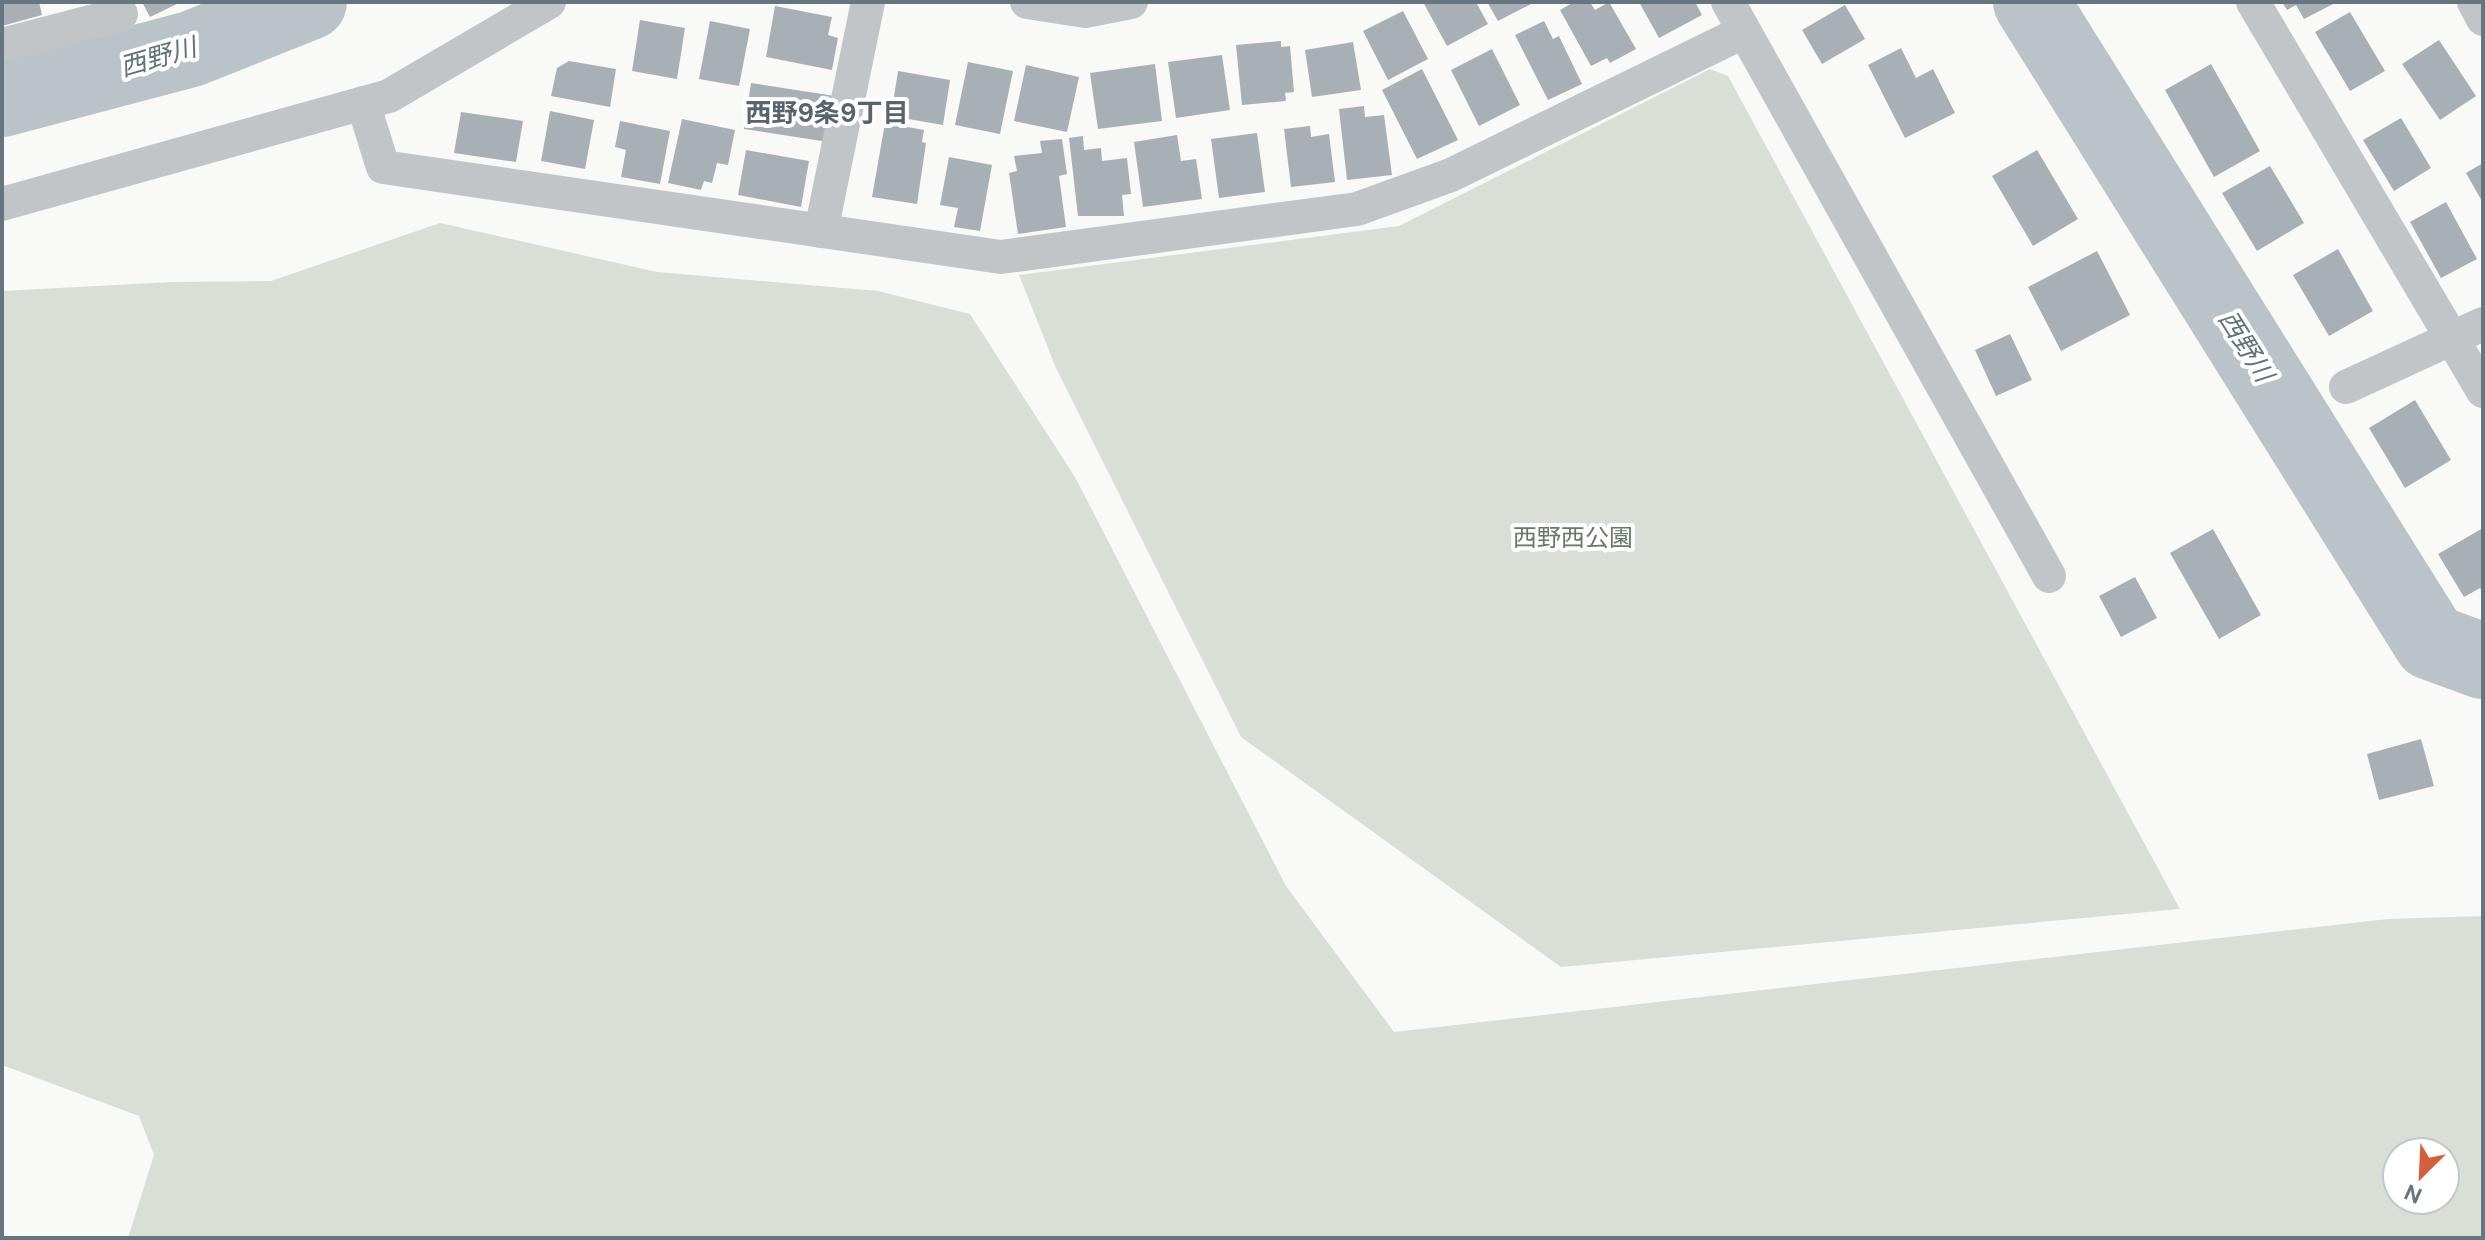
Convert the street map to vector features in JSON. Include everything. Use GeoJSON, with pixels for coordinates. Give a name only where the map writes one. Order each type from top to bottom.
{"type":"FeatureCollection","features":[{"type":"Feature","properties":{"kind":"street"},"geometry":{"type":"LineString","coordinates":[[2,45],[121,14],[115,2]]}},
{"type":"Feature","properties":{"kind":"street"},"geometry":{"type":"LineString","coordinates":[[2,204],[389,96],[549,2]]}},
{"type":"Feature","properties":{"kind":"street"},"geometry":{"type":"LineString","coordinates":[[821,231],[868,2]]}},
{"type":"Feature","properties":{"kind":"street"},"geometry":{"type":"LineString","coordinates":[[1027,2],[1085,11],[1131,2]]}},
{"type":"Feature","properties":{"kind":"street"},"geometry":{"type":"LineString","coordinates":[[2253,2],[2483,391]]}},
{"type":"Feature","properties":{"kind":"street"},"geometry":{"type":"LineString","coordinates":[[2474,2],[2483,19]]}},
{"type":"Feature","properties":{"kind":"street"},"geometry":{"type":"LineString","coordinates":[[363,103],[383,167],[1001,257],[1357,209],[1451,175],[1736,17],[2049,576]]}},
{"type":"Feature","properties":{"kind":"street"},"geometry":{"type":"LineString","coordinates":[[2346,387],[2483,324]]}},
{"type":"Feature","properties":{"kind":"green space","name":"西野西公園"},"geometry":{"type":"Polygon","coordinates":[[[1710,69],[1728,76],[2180,909],[1561,967],[1241,737],[1056,368],[1019,275],[1399,226],[1710,69]]]}},
{"type":"Feature","properties":{"kind":"green space"},"geometry":{"type":"Polygon","coordinates":[[[440,223],[657,272],[878,291],[970,314],[1075,477],[1286,886],[1394,1032],[2388,919],[2483,916],[2483,1238],[128,1238],[154,1155],[139,1116],[2,1065],[2,291],[173,282],[271,281],[440,223]]]}},
{"type":"Feature","properties":{"kind":"building"},"geometry":{"type":"Polygon","coordinates":[[[2,2],[39,2],[42,15],[2,26],[2,2]]]}},
{"type":"Feature","properties":{"kind":"building"},"geometry":{"type":"Polygon","coordinates":[[[142,2],[181,2],[150,17],[142,2]]]}},
{"type":"Feature","properties":{"kind":"building"},"geometry":{"type":"Polygon","coordinates":[[[1423,2],[1476,2],[1488,24],[1447,46],[1423,2]]]}},
{"type":"Feature","properties":{"kind":"building"},"geometry":{"type":"Polygon","coordinates":[[[1487,2],[1535,2],[1498,21],[1487,2]]]}},
{"type":"Feature","properties":{"kind":"building"},"geometry":{"type":"Polygon","coordinates":[[[1574,2],[1590,2],[1595,10],[1609,2],[1636,49],[1610,63],[1607,58],[1591,66],[1560,10],[1574,2]]]}},
{"type":"Feature","properties":{"kind":"building"},"geometry":{"type":"Polygon","coordinates":[[[1639,2],[1695,2],[1702,15],[1659,38],[1639,2]]]}},
{"type":"Feature","properties":{"kind":"building"},"geometry":{"type":"Polygon","coordinates":[[[2282,2],[2337,2],[2304,19],[2296,5],[2287,10],[2282,2]]]}},
{"type":"Feature","properties":{"kind":"building"},"geometry":{"type":"Polygon","coordinates":[[[1845,5],[1865,39],[1822,64],[1802,30],[1845,5]]]}},
{"type":"Feature","properties":{"kind":"building"},"geometry":{"type":"Polygon","coordinates":[[[775,6],[832,17],[828,35],[838,38],[832,70],[766,57],[775,6]]]}},
{"type":"Feature","properties":{"kind":"building"},"geometry":{"type":"Polygon","coordinates":[[[1403,11],[1428,59],[1388,80],[1363,31],[1403,11]]]}},
{"type":"Feature","properties":{"kind":"building"},"geometry":{"type":"Polygon","coordinates":[[[2350,12],[2385,71],[2350,91],[2315,32],[2350,12]]]}},
{"type":"Feature","properties":{"kind":"building"},"geometry":{"type":"Polygon","coordinates":[[[640,20],[685,28],[677,79],[632,71],[640,20]]]}},
{"type":"Feature","properties":{"kind":"building"},"geometry":{"type":"Polygon","coordinates":[[[710,21],[750,29],[739,86],[699,79],[710,21]]]}},
{"type":"Feature","properties":{"kind":"building"},"geometry":{"type":"Polygon","coordinates":[[[1544,21],[1553,39],[1559,36],[1582,84],[1548,100],[1515,35],[1544,21]]]}},
{"type":"Feature","properties":{"kind":"building"},"geometry":{"type":"Polygon","coordinates":[[[2439,40],[2476,96],[2440,120],[2402,64],[2439,40]]]}},
{"type":"Feature","properties":{"kind":"building"},"geometry":{"type":"Polygon","coordinates":[[[1281,41],[1281,47],[1290,46],[1294,92],[1285,93],[1286,101],[1242,105],[1236,45],[1281,41]]]}},
{"type":"Feature","properties":{"kind":"building"},"geometry":{"type":"Polygon","coordinates":[[[1353,42],[1361,90],[1312,97],[1305,50],[1353,42]]]}},
{"type":"Feature","properties":{"kind":"building"},"geometry":{"type":"Polygon","coordinates":[[[1901,48],[1916,78],[1933,69],[1955,113],[1905,138],[1868,65],[1901,48]]]}},
{"type":"Feature","properties":{"kind":"building"},"geometry":{"type":"Polygon","coordinates":[[[1492,49],[1520,105],[1479,126],[1451,70],[1492,49]]]}},
{"type":"Feature","properties":{"kind":"building"},"geometry":{"type":"Polygon","coordinates":[[[1222,55],[1230,110],[1176,118],[1168,62],[1222,55]]]}},
{"type":"Feature","properties":{"kind":"building"},"geometry":{"type":"Polygon","coordinates":[[[569,61],[616,69],[610,107],[551,96],[557,68],[569,61]]]}},
{"type":"Feature","properties":{"kind":"building"},"geometry":{"type":"Polygon","coordinates":[[[968,62],[1013,71],[1000,134],[955,125],[968,62]]]}},
{"type":"Feature","properties":{"kind":"building"},"geometry":{"type":"Polygon","coordinates":[[[1155,64],[1162,121],[1098,129],[1090,73],[1155,64]]]}},
{"type":"Feature","properties":{"kind":"building"},"geometry":{"type":"Polygon","coordinates":[[[2211,64],[2260,151],[2214,177],[2165,90],[2211,64]]]}},
{"type":"Feature","properties":{"kind":"building"},"geometry":{"type":"Polygon","coordinates":[[[1026,65],[1079,77],[1067,132],[1014,121],[1026,65]]]}},
{"type":"Feature","properties":{"kind":"building"},"geometry":{"type":"Polygon","coordinates":[[[1422,69],[1458,140],[1417,159],[1382,90],[1422,69]]]}},
{"type":"Feature","properties":{"kind":"building"},"geometry":{"type":"Polygon","coordinates":[[[898,71],[950,80],[943,125],[891,116],[898,71]]]}},
{"type":"Feature","properties":{"kind":"building"},"geometry":{"type":"Polygon","coordinates":[[[751,83],[835,96],[828,142],[744,129],[751,83]]]}},
{"type":"Feature","properties":{"kind":"building"},"geometry":{"type":"Polygon","coordinates":[[[1364,106],[1365,117],[1384,115],[1392,175],[1347,180],[1339,109],[1364,106]]]}},
{"type":"Feature","properties":{"kind":"building"},"geometry":{"type":"Polygon","coordinates":[[[550,111],[594,120],[585,169],[541,161],[550,111]]]}},
{"type":"Feature","properties":{"kind":"building"},"geometry":{"type":"Polygon","coordinates":[[[461,112],[523,121],[516,162],[454,153],[461,112]]]}},
{"type":"Feature","properties":{"kind":"building"},"geometry":{"type":"Polygon","coordinates":[[[2401,118],[2431,168],[2394,191],[2363,140],[2401,118]]]}},
{"type":"Feature","properties":{"kind":"building"},"geometry":{"type":"Polygon","coordinates":[[[682,119],[735,130],[728,165],[717,163],[712,183],[704,181],[701,190],[668,183],[682,119]]]}},
{"type":"Feature","properties":{"kind":"building"},"geometry":{"type":"Polygon","coordinates":[[[620,121],[670,131],[660,184],[621,177],[626,150],[615,147],[620,121]]]}},
{"type":"Feature","properties":{"kind":"building"},"geometry":{"type":"Polygon","coordinates":[[[885,123],[924,130],[922,142],[926,143],[917,204],[872,197],[885,123]]]}},
{"type":"Feature","properties":{"kind":"building"},"geometry":{"type":"Polygon","coordinates":[[[1310,126],[1311,137],[1329,134],[1335,182],[1291,187],[1284,129],[1310,126]]]}},
{"type":"Feature","properties":{"kind":"building"},"geometry":{"type":"Polygon","coordinates":[[[1257,133],[1265,192],[1219,198],[1211,139],[1257,133]]]}},
{"type":"Feature","properties":{"kind":"building"},"geometry":{"type":"Polygon","coordinates":[[[1177,135],[1181,161],[1196,159],[1202,199],[1143,207],[1134,142],[1177,135]]]}},
{"type":"Feature","properties":{"kind":"building"},"geometry":{"type":"Polygon","coordinates":[[[1083,136],[1084,150],[1101,148],[1102,161],[1127,158],[1131,194],[1122,195],[1124,216],[1078,216],[1069,138],[1083,136]]]}},
{"type":"Feature","properties":{"kind":"building"},"geometry":{"type":"Polygon","coordinates":[[[1062,139],[1067,174],[1059,176],[1066,227],[1018,234],[1009,173],[1017,171],[1014,156],[1042,153],[1040,141],[1062,139]]]}},
{"type":"Feature","properties":{"kind":"building"},"geometry":{"type":"Polygon","coordinates":[[[746,150],[809,161],[801,207],[738,195],[746,150]]]}},
{"type":"Feature","properties":{"kind":"building"},"geometry":{"type":"Polygon","coordinates":[[[2037,150],[2078,219],[2033,246],[1992,176],[2037,150]]]}},
{"type":"Feature","properties":{"kind":"building"},"geometry":{"type":"Polygon","coordinates":[[[949,157],[992,165],[980,231],[954,227],[958,208],[940,205],[949,157]]]}},
{"type":"Feature","properties":{"kind":"building"},"geometry":{"type":"Polygon","coordinates":[[[2483,163],[2483,203],[2466,173],[2483,163]]]}},
{"type":"Feature","properties":{"kind":"building"},"geometry":{"type":"Polygon","coordinates":[[[2270,166],[2304,223],[2257,251],[2222,193],[2270,166]]]}},
{"type":"Feature","properties":{"kind":"building"},"geometry":{"type":"Polygon","coordinates":[[[2446,202],[2477,259],[2441,278],[2410,222],[2446,202]]]}},
{"type":"Feature","properties":{"kind":"building"},"geometry":{"type":"Polygon","coordinates":[[[2338,249],[2373,311],[2329,336],[2293,275],[2338,249]]]}},
{"type":"Feature","properties":{"kind":"building"},"geometry":{"type":"Polygon","coordinates":[[[2097,251],[2130,315],[2061,351],[2028,287],[2097,251]]]}},
{"type":"Feature","properties":{"kind":"building"},"geometry":{"type":"Polygon","coordinates":[[[2010,334],[2032,380],[1996,396],[1975,350],[2010,334]]]}},
{"type":"Feature","properties":{"kind":"building"},"geometry":{"type":"Polygon","coordinates":[[[2415,400],[2451,460],[2405,488],[2369,428],[2415,400]]]}},
{"type":"Feature","properties":{"kind":"building"},"geometry":{"type":"Polygon","coordinates":[[[2483,528],[2483,593],[2480,588],[2464,597],[2438,554],[2483,528]]]}},
{"type":"Feature","properties":{"kind":"building"},"geometry":{"type":"Polygon","coordinates":[[[2213,529],[2261,615],[2219,639],[2170,553],[2213,529]]]}},
{"type":"Feature","properties":{"kind":"building"},"geometry":{"type":"Polygon","coordinates":[[[2135,577],[2157,618],[2121,637],[2099,596],[2135,577]]]}},
{"type":"Feature","properties":{"kind":"building"},"geometry":{"type":"Polygon","coordinates":[[[2421,739],[2434,786],[2379,800],[2367,754],[2421,739]]]}},
{"type":"Feature","properties":{"kind":"waterway","name":"西野川"},"geometry":{"type":"LineString","coordinates":[[2,99],[191,49],[309,2]]}},
{"type":"Feature","properties":{"kind":"waterway","name":"西野川"},"geometry":{"type":"LineString","coordinates":[[2031,2],[2431,642],[2483,661]]}},
{"type":"Feature","properties":{"kind":"district","name":"西野9条9丁目"},"geometry":{"type":"Point","coordinates":[827,113]}}]}
